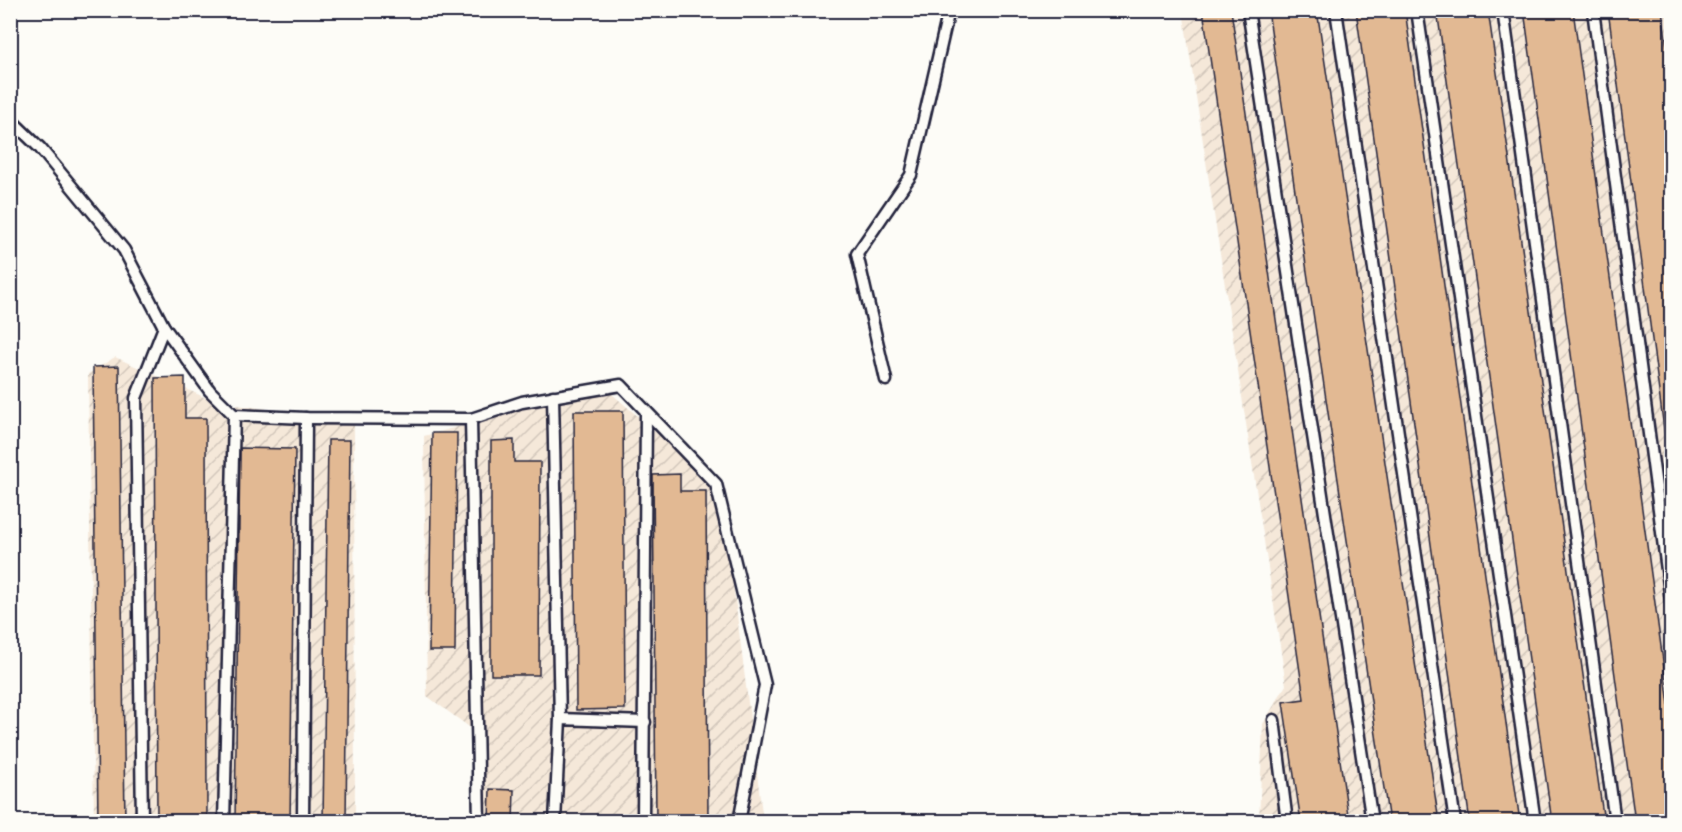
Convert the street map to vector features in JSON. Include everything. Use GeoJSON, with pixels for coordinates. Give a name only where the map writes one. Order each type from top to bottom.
{"type":"FeatureCollection","features":[{"type":"Feature","properties":{"kind":"lane"},"geometry":{"type":"LineString","coordinates":[[886,380],[857,255],[911,175],[949,10]]}},
{"type":"Feature","properties":{"kind":"lane"},"geometry":{"type":"LineString","coordinates":[[1248,10],[1372,822]]}},
{"type":"Feature","properties":{"kind":"lane"},"geometry":{"type":"LineString","coordinates":[[1336,10],[1455,822]]}},
{"type":"Feature","properties":{"kind":"lane"},"geometry":{"type":"LineString","coordinates":[[1417,10],[1535,822]]}},
{"type":"Feature","properties":{"kind":"lane"},"geometry":{"type":"LineString","coordinates":[[1503,10],[1615,822]]}},
{"type":"Feature","properties":{"kind":"lane"},"geometry":{"type":"LineString","coordinates":[[1593,10],[1671,608]]}},
{"type":"Feature","properties":{"kind":"lane"},"geometry":{"type":"LineString","coordinates":[[10,119],[40,148],[124,250],[164,327],[210,391],[234,415],[471,419],[522,402],[621,385],[716,484],[765,685],[739,822]]}},
{"type":"Feature","properties":{"kind":"lane"},"geometry":{"type":"LineString","coordinates":[[142,822],[136,398],[164,327]]}},
{"type":"Feature","properties":{"kind":"lane"},"geometry":{"type":"LineString","coordinates":[[553,396],[560,719],[555,822]]}},
{"type":"Feature","properties":{"kind":"lane"},"geometry":{"type":"LineString","coordinates":[[643,822],[646,411]]}},
{"type":"Feature","properties":{"kind":"lane"},"geometry":{"type":"LineString","coordinates":[[224,822],[234,415]]}},
{"type":"Feature","properties":{"kind":"lane"},"geometry":{"type":"LineString","coordinates":[[303,822],[306,418]]}},
{"type":"Feature","properties":{"kind":"lane"},"geometry":{"type":"LineString","coordinates":[[471,419],[479,822]]}},
{"type":"Feature","properties":{"kind":"lane"},"geometry":{"type":"LineString","coordinates":[[560,719],[645,723]]}},
{"type":"Feature","properties":{"kind":"lane"},"geometry":{"type":"LineString","coordinates":[[1274,720],[1287,822]]}},
{"type":"Feature","properties":{"kind":"shaded area"},"geometry":{"type":"Polygon","coordinates":[[[1183,11],[1671,11],[1671,821],[1259,821],[1263,724],[1286,685],[1183,11]]]}},
{"type":"Feature","properties":{"kind":"shaded area"},"geometry":{"type":"Polygon","coordinates":[[[115,357],[215,402],[354,421],[355,821],[94,821],[88,374],[115,357]]]}},
{"type":"Feature","properties":{"kind":"shaded area"},"geometry":{"type":"Polygon","coordinates":[[[604,387],[721,488],[763,821],[475,821],[476,732],[427,696],[424,436],[604,387]]]}},
{"type":"Feature","properties":{"kind":"building"},"geometry":{"type":"Polygon","coordinates":[[[1203,10],[1231,10],[1349,822],[1301,822],[1283,702],[1304,699],[1203,10]]]}},
{"type":"Feature","properties":{"kind":"building"},"geometry":{"type":"Polygon","coordinates":[[[1268,10],[1317,10],[1439,822],[1389,822],[1268,10]]]}},
{"type":"Feature","properties":{"kind":"building"},"geometry":{"type":"Polygon","coordinates":[[[1356,10],[1405,10],[1520,822],[1470,822],[1356,10]]]}},
{"type":"Feature","properties":{"kind":"building"},"geometry":{"type":"Polygon","coordinates":[[[1437,10],[1488,10],[1604,822],[1552,822],[1437,10]]]}},
{"type":"Feature","properties":{"kind":"building"},"geometry":{"type":"Polygon","coordinates":[[[1524,10],[1573,10],[1672,726],[1672,822],[1635,822],[1524,10]]]}},
{"type":"Feature","properties":{"kind":"building"},"geometry":{"type":"Polygon","coordinates":[[[1608,10],[1662,10],[1672,83],[1672,489],[1608,10]]]}},
{"type":"Feature","properties":{"kind":"building"},"geometry":{"type":"Polygon","coordinates":[[[119,366],[125,822],[98,822],[93,367],[119,366]]]}},
{"type":"Feature","properties":{"kind":"building"},"geometry":{"type":"Polygon","coordinates":[[[185,377],[185,418],[206,418],[207,822],[157,822],[155,378],[185,377]]]}},
{"type":"Feature","properties":{"kind":"building"},"geometry":{"type":"Polygon","coordinates":[[[574,411],[623,411],[625,709],[576,710],[574,411]]]}},
{"type":"Feature","properties":{"kind":"building"},"geometry":{"type":"Polygon","coordinates":[[[432,433],[457,433],[455,651],[429,651],[432,433]]]}},
{"type":"Feature","properties":{"kind":"building"},"geometry":{"type":"Polygon","coordinates":[[[328,440],[350,440],[346,822],[323,822],[328,440]]]}},
{"type":"Feature","properties":{"kind":"building"},"geometry":{"type":"Polygon","coordinates":[[[514,440],[514,462],[540,462],[539,675],[491,675],[491,441],[514,440]]]}},
{"type":"Feature","properties":{"kind":"building"},"geometry":{"type":"Polygon","coordinates":[[[240,448],[295,449],[290,822],[235,822],[240,448]]]}},
{"type":"Feature","properties":{"kind":"building"},"geometry":{"type":"Polygon","coordinates":[[[680,474],[680,491],[706,491],[708,822],[656,822],[653,475],[680,474]]]}},
{"type":"Feature","properties":{"kind":"building"},"geometry":{"type":"Polygon","coordinates":[[[490,789],[514,790],[513,822],[489,822],[490,789]]]}}]}
